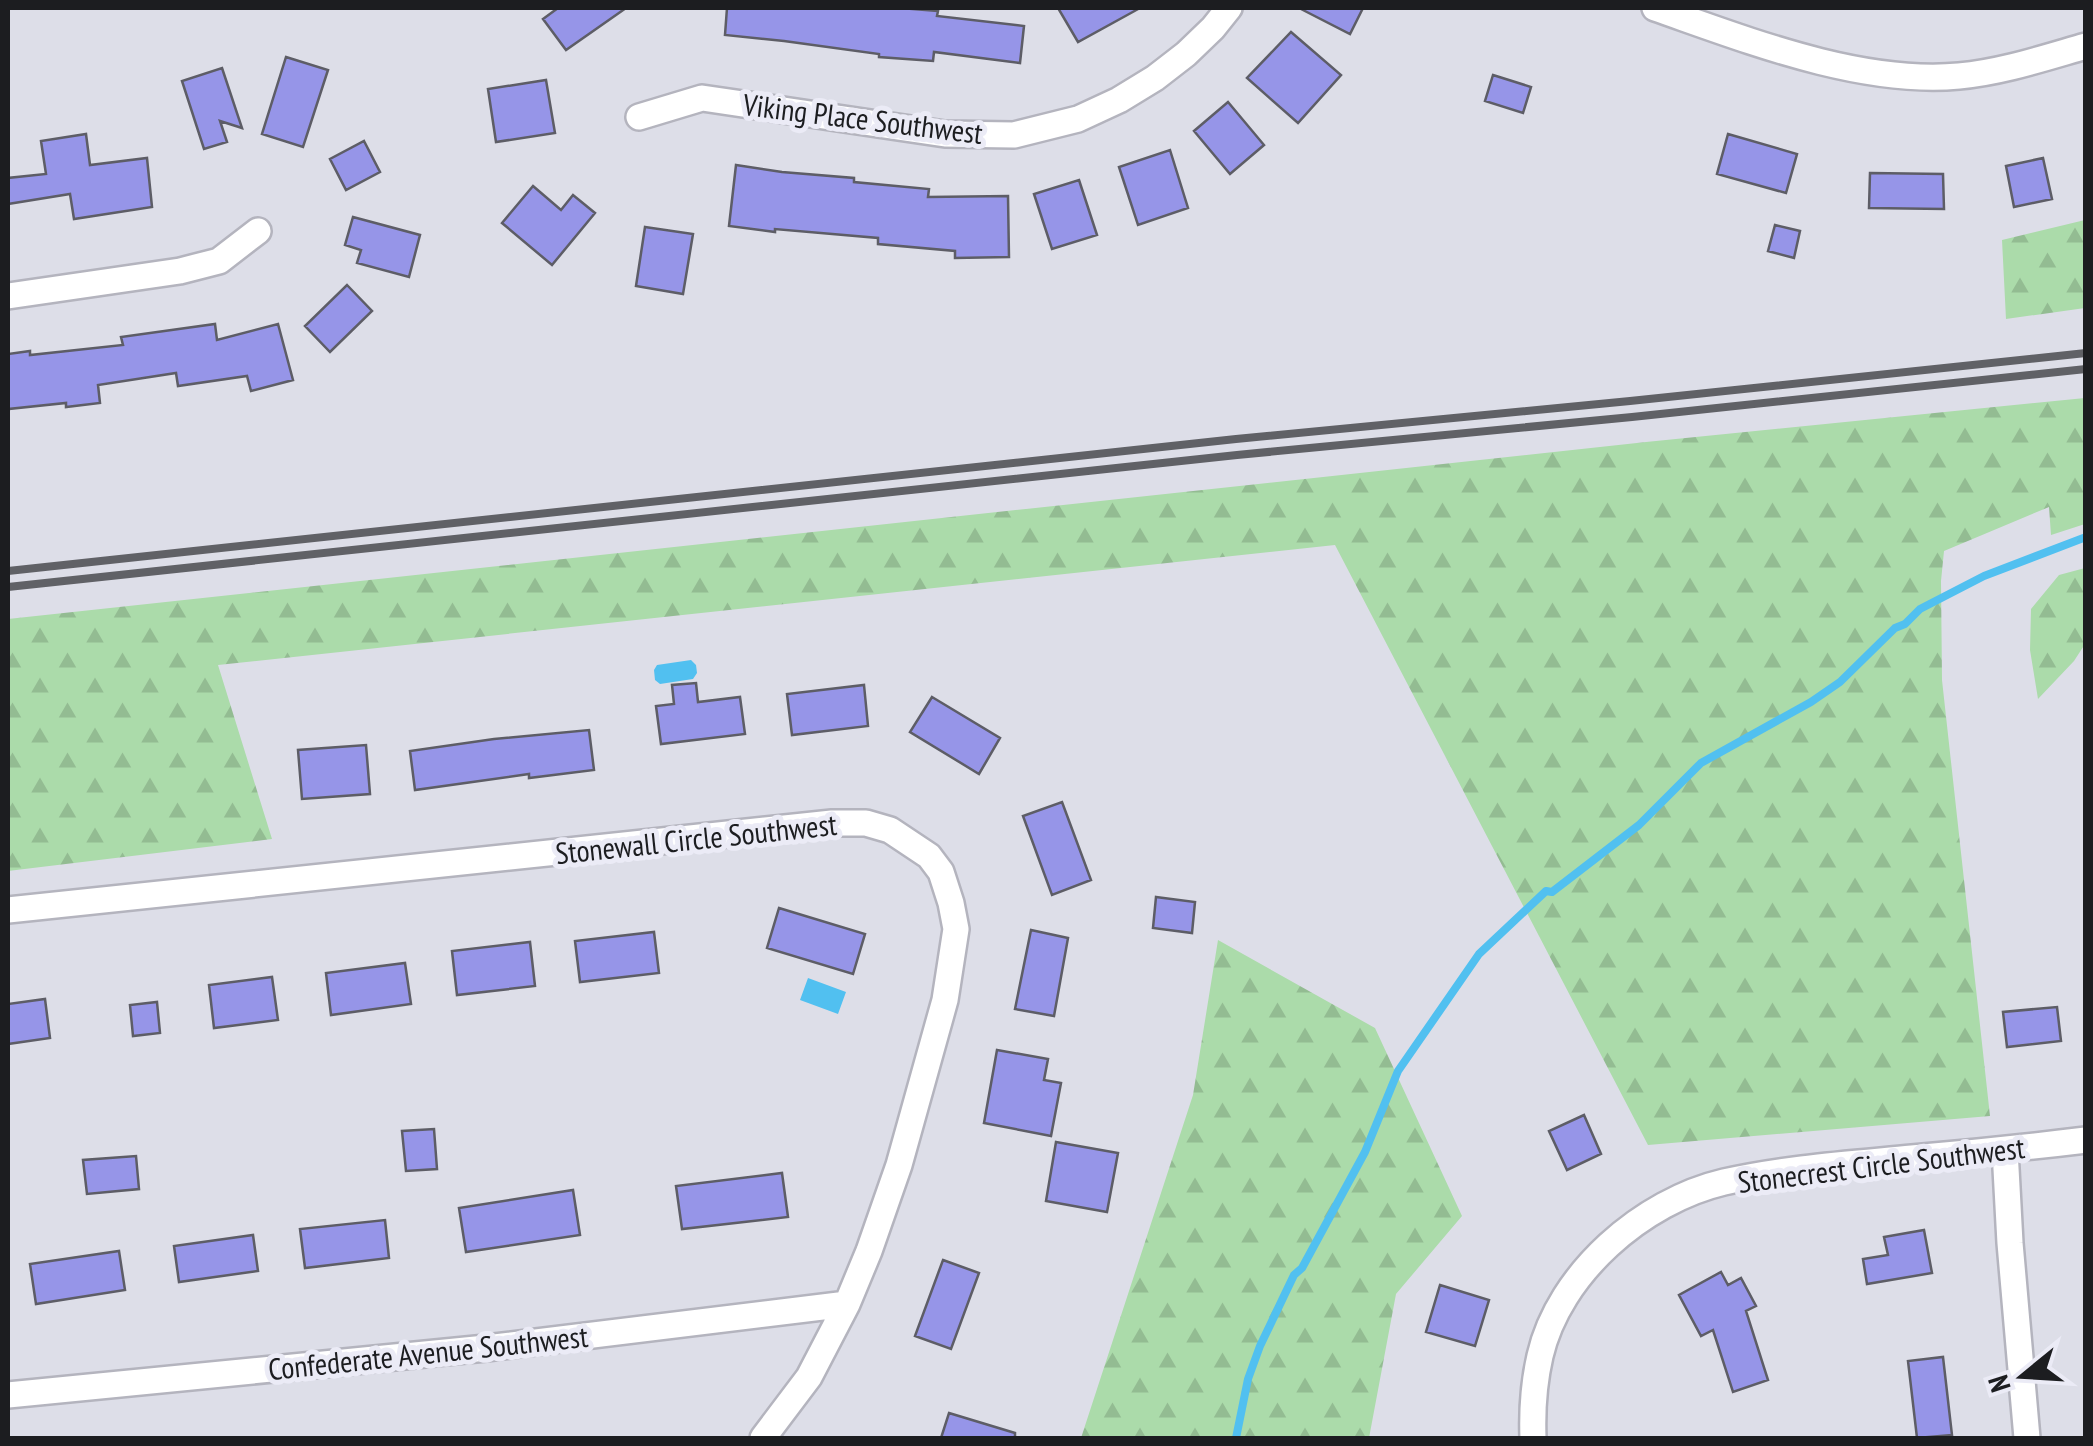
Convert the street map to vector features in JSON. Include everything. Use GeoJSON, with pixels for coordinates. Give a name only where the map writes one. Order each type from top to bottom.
{"type":"FeatureCollection","features":[{"type":"Feature","properties":{"kind":"street","name":"Viking Place Southwest"},"geometry":{"type":"LineString","coordinates":[[639,117],[702,98],[946,134],[1014,135],[1078,119],[1119,100],[1186,54],[1229,8]]}},
{"type":"Feature","properties":{"kind":"street"},"geometry":{"type":"LineString","coordinates":[[1654,8],[1729,20],[1818,61],[1898,75],[1959,76],[2086,46]]}},
{"type":"Feature","properties":{"kind":"street"},"geometry":{"type":"LineString","coordinates":[[8,296],[180,271],[219,261],[258,231]]}},
{"type":"Feature","properties":{"kind":"street","name":"Stonewall Circle Southwest"},"geometry":{"type":"LineString","coordinates":[[8,910],[832,822],[866,823],[890,830],[929,856],[942,872],[956,929],[946,1000],[899,1166],[847,1304],[809,1377],[762,1438]]}},
{"type":"Feature","properties":{"kind":"street","name":"Stonecrest Circle Southwest"},"geometry":{"type":"LineString","coordinates":[[1533,1438],[1532,1412],[1540,1354],[1559,1307],[1593,1259],[1615,1238],[1664,1204],[1721,1182],[1802,1168],[2086,1140]]}},
{"type":"Feature","properties":{"kind":"street"},"geometry":{"type":"LineString","coordinates":[[2004,1150],[2027,1438]]}},
{"type":"Feature","properties":{"kind":"street","name":"Confederate Avenue Southwest"},"geometry":{"type":"LineString","coordinates":[[8,1395],[486,1348],[847,1304]]}},
{"type":"Feature","properties":{"kind":"green space"},"geometry":{"type":"Polygon","coordinates":[[[2085,220],[2085,308],[2006,319],[2002,240],[2085,220]]]}},
{"type":"Feature","properties":{"kind":"green space"},"geometry":{"type":"Polygon","coordinates":[[[2085,398],[2085,524],[2051,535],[2049,507],[1944,551],[1942,680],[1990,1116],[1648,1145],[1335,545],[218,665],[272,839],[8,871],[8,619],[2085,398]]]}},
{"type":"Feature","properties":{"kind":"green space"},"geometry":{"type":"Polygon","coordinates":[[[2085,568],[2085,644],[2038,699],[2030,650],[2031,609],[2059,575],[2085,568]]]}},
{"type":"Feature","properties":{"kind":"green space"},"geometry":{"type":"Polygon","coordinates":[[[1218,940],[1375,1028],[1462,1216],[1396,1294],[1369,1438],[1081,1438],[1193,1095],[1218,940]]]}},
{"type":"Feature","properties":{"kind":"water"},"geometry":{"type":"Polygon","coordinates":[[[691,660],[697,673],[693,679],[660,684],[655,680],[657,665],[691,660]]]}},
{"type":"Feature","properties":{"kind":"water"},"geometry":{"type":"Polygon","coordinates":[[[808,978],[846,992],[838,1014],[800,1000],[808,978]]]}},
{"type":"Feature","properties":{"kind":"building"},"geometry":{"type":"Polygon","coordinates":[[[558,8],[626,8],[566,50],[543,19],[558,8]]]}},
{"type":"Feature","properties":{"kind":"building"},"geometry":{"type":"Polygon","coordinates":[[[727,8],[900,8],[1024,26],[1020,63],[934,52],[933,61],[879,57],[725,35],[727,8]]]}},
{"type":"Feature","properties":{"kind":"building"},"geometry":{"type":"Polygon","coordinates":[[[1058,8],[1140,8],[1078,42],[1058,8]]]}},
{"type":"Feature","properties":{"kind":"building"},"geometry":{"type":"Polygon","coordinates":[[[1299,8],[1363,8],[1350,34],[1299,8]]]}},
{"type":"Feature","properties":{"kind":"building"},"geometry":{"type":"Polygon","coordinates":[[[1291,32],[1341,75],[1298,123],[1247,78],[1291,32]]]}},
{"type":"Feature","properties":{"kind":"building"},"geometry":{"type":"Polygon","coordinates":[[[286,57],[328,70],[303,147],[262,134],[286,57]]]}},
{"type":"Feature","properties":{"kind":"building"},"geometry":{"type":"Polygon","coordinates":[[[222,68],[242,128],[220,121],[227,142],[204,149],[182,81],[222,68]]]}},
{"type":"Feature","properties":{"kind":"building"},"geometry":{"type":"Polygon","coordinates":[[[1493,75],[1531,87],[1523,113],[1485,101],[1493,75]]]}},
{"type":"Feature","properties":{"kind":"building"},"geometry":{"type":"Polygon","coordinates":[[[546,80],[555,133],[496,142],[488,89],[546,80]]]}},
{"type":"Feature","properties":{"kind":"building"},"geometry":{"type":"Polygon","coordinates":[[[1228,102],[1264,145],[1230,174],[1194,131],[1228,102]]]}},
{"type":"Feature","properties":{"kind":"building"},"geometry":{"type":"Polygon","coordinates":[[[86,134],[90,165],[147,158],[152,207],[74,219],[70,194],[8,204],[8,178],[46,174],[41,141],[86,134]]]}},
{"type":"Feature","properties":{"kind":"building"},"geometry":{"type":"Polygon","coordinates":[[[1728,134],[1797,154],[1786,193],[1717,174],[1728,134]]]}},
{"type":"Feature","properties":{"kind":"building"},"geometry":{"type":"Polygon","coordinates":[[[364,141],[380,172],[346,190],[330,159],[364,141]]]}},
{"type":"Feature","properties":{"kind":"building"},"geometry":{"type":"Polygon","coordinates":[[[1170,150],[1188,208],[1138,225],[1119,167],[1170,150]]]}},
{"type":"Feature","properties":{"kind":"building"},"geometry":{"type":"Polygon","coordinates":[[[2043,158],[2052,199],[2014,207],[2006,166],[2043,158]]]}},
{"type":"Feature","properties":{"kind":"building"},"geometry":{"type":"Polygon","coordinates":[[[736,165],[929,189],[928,197],[1008,196],[1009,257],[955,258],[955,251],[878,244],[878,238],[729,226],[736,165]]]}},
{"type":"Feature","properties":{"kind":"building"},"geometry":{"type":"Polygon","coordinates":[[[1870,173],[1943,174],[1944,209],[1869,208],[1870,173]]]}},
{"type":"Feature","properties":{"kind":"building"},"geometry":{"type":"Polygon","coordinates":[[[1079,180],[1097,235],[1052,249],[1034,194],[1079,180]]]}},
{"type":"Feature","properties":{"kind":"building"},"geometry":{"type":"Polygon","coordinates":[[[533,186],[561,210],[573,195],[595,213],[552,265],[502,223],[533,186]]]}},
{"type":"Feature","properties":{"kind":"building"},"geometry":{"type":"Polygon","coordinates":[[[353,217],[420,235],[409,277],[357,263],[361,250],[345,245],[353,217]]]}},
{"type":"Feature","properties":{"kind":"building"},"geometry":{"type":"Polygon","coordinates":[[[1775,225],[1800,231],[1794,258],[1768,251],[1775,225]]]}},
{"type":"Feature","properties":{"kind":"building"},"geometry":{"type":"Polygon","coordinates":[[[645,227],[693,234],[683,294],[636,286],[645,227]]]}},
{"type":"Feature","properties":{"kind":"building"},"geometry":{"type":"Polygon","coordinates":[[[347,285],[372,311],[330,352],[305,326],[347,285]]]}},
{"type":"Feature","properties":{"kind":"building"},"geometry":{"type":"Polygon","coordinates":[[[215,324],[217,340],[278,324],[293,380],[251,391],[247,376],[178,386],[176,373],[98,385],[100,403],[8,409],[8,354],[123,345],[121,337],[215,324]]]}},
{"type":"Feature","properties":{"kind":"building"},"geometry":{"type":"Polygon","coordinates":[[[696,683],[698,702],[740,697],[745,734],[661,744],[656,706],[674,704],[672,685],[696,683]]]}},
{"type":"Feature","properties":{"kind":"building"},"geometry":{"type":"Polygon","coordinates":[[[864,685],[868,726],[792,735],[787,694],[864,685]]]}},
{"type":"Feature","properties":{"kind":"building"},"geometry":{"type":"Polygon","coordinates":[[[932,697],[1000,738],[979,774],[910,732],[932,697]]]}},
{"type":"Feature","properties":{"kind":"building"},"geometry":{"type":"Polygon","coordinates":[[[589,730],[594,770],[529,778],[529,774],[415,790],[410,751],[589,730]]]}},
{"type":"Feature","properties":{"kind":"building"},"geometry":{"type":"Polygon","coordinates":[[[366,745],[370,794],[302,799],[298,750],[366,745]]]}},
{"type":"Feature","properties":{"kind":"building"},"geometry":{"type":"Polygon","coordinates":[[[1062,802],[1091,880],[1052,895],[1023,816],[1062,802]]]}},
{"type":"Feature","properties":{"kind":"building"},"geometry":{"type":"Polygon","coordinates":[[[1156,897],[1195,902],[1192,933],[1153,928],[1156,897]]]}},
{"type":"Feature","properties":{"kind":"building"},"geometry":{"type":"Polygon","coordinates":[[[779,908],[865,934],[853,974],[767,948],[779,908]]]}},
{"type":"Feature","properties":{"kind":"building"},"geometry":{"type":"Polygon","coordinates":[[[1031,930],[1068,938],[1054,1016],[1015,1009],[1031,930]]]}},
{"type":"Feature","properties":{"kind":"building"},"geometry":{"type":"Polygon","coordinates":[[[654,932],[659,973],[580,982],[575,941],[654,932]]]}},
{"type":"Feature","properties":{"kind":"building"},"geometry":{"type":"Polygon","coordinates":[[[530,942],[535,986],[457,995],[452,951],[530,942]]]}},
{"type":"Feature","properties":{"kind":"building"},"geometry":{"type":"Polygon","coordinates":[[[405,963],[411,1004],[331,1015],[326,973],[405,963]]]}},
{"type":"Feature","properties":{"kind":"building"},"geometry":{"type":"Polygon","coordinates":[[[272,977],[278,1020],[214,1028],[209,985],[272,977]]]}},
{"type":"Feature","properties":{"kind":"building"},"geometry":{"type":"Polygon","coordinates":[[[45,999],[50,1038],[8,1044],[8,1004],[45,999]]]}},
{"type":"Feature","properties":{"kind":"building"},"geometry":{"type":"Polygon","coordinates":[[[157,1002],[160,1033],[133,1036],[130,1005],[157,1002]]]}},
{"type":"Feature","properties":{"kind":"building"},"geometry":{"type":"Polygon","coordinates":[[[2057,1007],[2061,1041],[2007,1047],[2003,1012],[2057,1007]]]}},
{"type":"Feature","properties":{"kind":"building"},"geometry":{"type":"Polygon","coordinates":[[[997,1050],[1048,1059],[1044,1080],[1061,1083],[1051,1136],[984,1123],[997,1050]]]}},
{"type":"Feature","properties":{"kind":"building"},"geometry":{"type":"Polygon","coordinates":[[[1584,1115],[1601,1154],[1567,1170],[1549,1131],[1584,1115]]]}},
{"type":"Feature","properties":{"kind":"building"},"geometry":{"type":"Polygon","coordinates":[[[434,1129],[437,1169],[406,1171],[402,1131],[434,1129]]]}},
{"type":"Feature","properties":{"kind":"building"},"geometry":{"type":"Polygon","coordinates":[[[1056,1142],[1118,1153],[1107,1212],[1046,1201],[1056,1142]]]}},
{"type":"Feature","properties":{"kind":"building"},"geometry":{"type":"Polygon","coordinates":[[[136,1156],[139,1189],[87,1194],[83,1160],[136,1156]]]}},
{"type":"Feature","properties":{"kind":"building"},"geometry":{"type":"Polygon","coordinates":[[[782,1173],[788,1217],[682,1229],[676,1186],[782,1173]]]}},
{"type":"Feature","properties":{"kind":"building"},"geometry":{"type":"Polygon","coordinates":[[[573,1190],[580,1235],[466,1252],[459,1208],[573,1190]]]}},
{"type":"Feature","properties":{"kind":"building"},"geometry":{"type":"Polygon","coordinates":[[[385,1220],[389,1258],[305,1268],[300,1229],[385,1220]]]}},
{"type":"Feature","properties":{"kind":"building"},"geometry":{"type":"Polygon","coordinates":[[[1924,1230],[1932,1273],[1867,1284],[1863,1259],[1888,1255],[1884,1237],[1924,1230]]]}},
{"type":"Feature","properties":{"kind":"building"},"geometry":{"type":"Polygon","coordinates":[[[253,1235],[258,1271],[179,1282],[174,1246],[253,1235]]]}},
{"type":"Feature","properties":{"kind":"building"},"geometry":{"type":"Polygon","coordinates":[[[119,1251],[125,1290],[36,1304],[30,1264],[119,1251]]]}},
{"type":"Feature","properties":{"kind":"building"},"geometry":{"type":"Polygon","coordinates":[[[943,1260],[979,1273],[951,1349],[915,1336],[943,1260]]]}},
{"type":"Feature","properties":{"kind":"building"},"geometry":{"type":"Polygon","coordinates":[[[1721,1272],[1728,1285],[1741,1278],[1756,1306],[1746,1311],[1768,1380],[1733,1392],[1713,1330],[1701,1336],[1679,1295],[1721,1272]]]}},
{"type":"Feature","properties":{"kind":"building"},"geometry":{"type":"Polygon","coordinates":[[[1440,1285],[1489,1300],[1475,1346],[1426,1332],[1440,1285]]]}},
{"type":"Feature","properties":{"kind":"building"},"geometry":{"type":"Polygon","coordinates":[[[1943,1357],[1952,1435],[1917,1438],[1908,1361],[1943,1357]]]}},
{"type":"Feature","properties":{"kind":"building"},"geometry":{"type":"Polygon","coordinates":[[[949,1413],[1015,1433],[1015,1438],[941,1438],[949,1413]]]}},
{"type":"Feature","properties":{"kind":"waterway"},"geometry":{"type":"LineString","coordinates":[[1236,1438],[1248,1379],[1294,1275],[1302,1268],[1365,1152],[1398,1071],[1479,954],[1546,891],[1552,892],[1639,825],[1701,763],[1840,682],[1920,609],[1984,576],[2086,537]]}},
{"type":"Feature","properties":{"kind":"railway"},"geometry":{"type":"LineString","coordinates":[[8,571],[1236,439],[2086,353]]}},
{"type":"Feature","properties":{"kind":"railway"},"geometry":{"type":"LineString","coordinates":[[8,587],[1237,455],[2086,369]]}}]}
